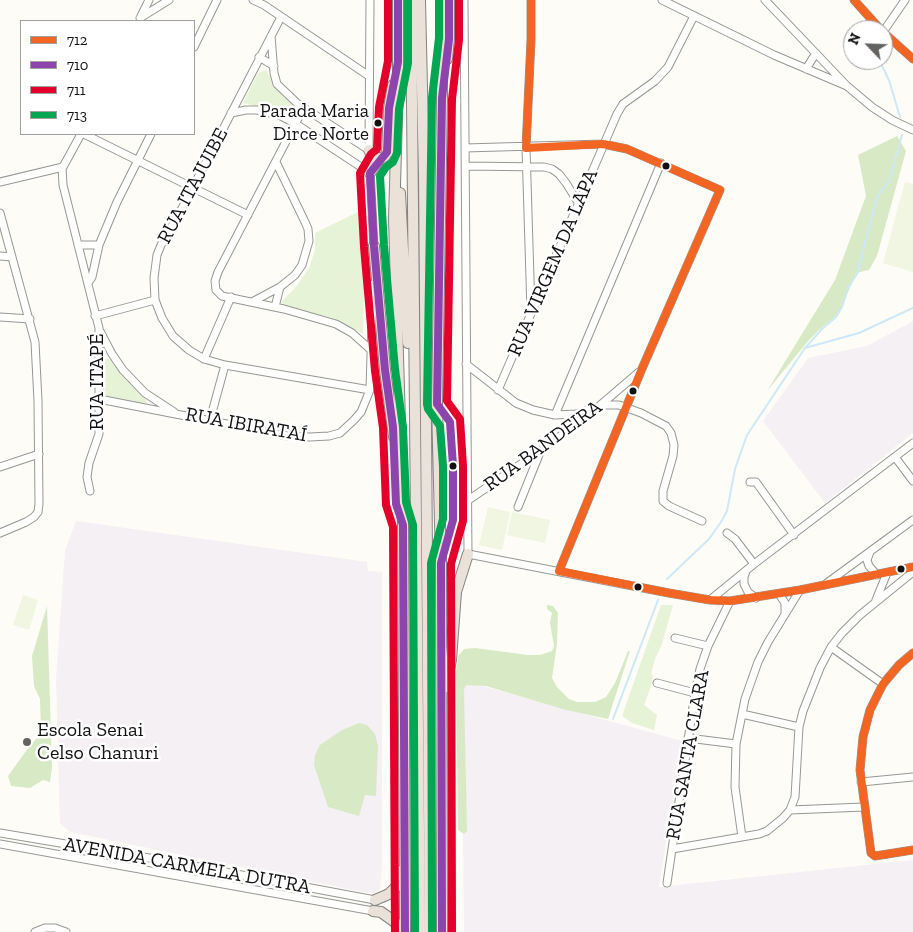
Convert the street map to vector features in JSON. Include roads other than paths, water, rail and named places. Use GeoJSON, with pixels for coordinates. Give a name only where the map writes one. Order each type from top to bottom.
{"type":"FeatureCollection","features":[{"type":"Feature","properties":{"kind":"highway"},"geometry":{"type":"LineString","coordinates":[[398,0],[394,219],[403,525],[405,932]]}},
{"type":"Feature","properties":{"kind":"highway"},"geometry":{"type":"LineString","coordinates":[[411,0],[420,932]]}},
{"type":"Feature","properties":{"kind":"highway"},"geometry":{"type":"LineString","coordinates":[[420,0],[424,195],[430,932]]}},
{"type":"Feature","properties":{"kind":"highway"},"geometry":{"type":"LineString","coordinates":[[441,0],[442,98],[437,404],[441,564],[442,932]]}},
{"type":"Feature","properties":{"kind":"highway"},"geometry":{"type":"LineString","coordinates":[[442,98],[449,39],[449,0]]}},
{"type":"Feature","properties":{"kind":"highway"},"geometry":{"type":"LineString","coordinates":[[370,173],[387,152],[388,108],[398,62]]}},
{"type":"Feature","properties":{"kind":"highway"},"geometry":{"type":"LineString","coordinates":[[370,150],[379,160]]}},
{"type":"Feature","properties":{"kind":"highway"},"geometry":{"type":"LineString","coordinates":[[395,165],[399,177],[409,357],[415,367]]}},
{"type":"Feature","properties":{"kind":"highway"},"geometry":{"type":"LineString","coordinates":[[374,246],[385,370],[394,428],[396,504],[403,525]]}},
{"type":"Feature","properties":{"kind":"highway"},"geometry":{"type":"LineString","coordinates":[[441,704],[451,660],[456,592],[468,554]]}},
{"type":"Feature","properties":{"kind":"highway"},"geometry":{"type":"LineString","coordinates":[[400,932],[395,922],[374,906],[400,881],[401,829],[404,813]]}},
{"type":"Feature","properties":{"kind":"street"},"geometry":{"type":"LineString","coordinates":[[139,20],[149,0]]}},
{"type":"Feature","properties":{"kind":"street"},"geometry":{"type":"LineString","coordinates":[[139,20],[167,0]]}},
{"type":"Feature","properties":{"kind":"street"},"geometry":{"type":"LineString","coordinates":[[195,45],[217,0]]}},
{"type":"Feature","properties":{"kind":"street"},"geometry":{"type":"LineString","coordinates":[[253,0],[265,2],[281,17],[369,76]]}},
{"type":"Feature","properties":{"kind":"street"},"geometry":{"type":"LineString","coordinates":[[370,0],[370,173],[374,246],[370,390]]}},
{"type":"Feature","properties":{"kind":"street"},"geometry":{"type":"LineString","coordinates":[[464,0],[468,554],[710,600],[730,601],[779,594],[913,567]]}},
{"type":"Feature","properties":{"kind":"street"},"geometry":{"type":"LineString","coordinates":[[531,0],[526,148],[531,314]]}},
{"type":"Feature","properties":{"kind":"street"},"geometry":{"type":"LineString","coordinates":[[662,0],[774,56],[847,86]]}},
{"type":"Feature","properties":{"kind":"street"},"geometry":{"type":"LineString","coordinates":[[765,0],[847,86],[872,107],[892,120],[913,130]]}},
{"type":"Feature","properties":{"kind":"street"},"geometry":{"type":"LineString","coordinates":[[854,0],[872,20]]}},
{"type":"Feature","properties":{"kind":"street"},"geometry":{"type":"LineString","coordinates":[[890,20],[905,0]]}},
{"type":"Feature","properties":{"kind":"street","name":"RUA VIRGEM DA LAPA"},"geometry":{"type":"LineString","coordinates":[[498,390],[617,114],[623,104],[655,81],[668,67],[694,16]]}},
{"type":"Feature","properties":{"kind":"street","name":"RUA ITAJUIBE"},"geometry":{"type":"LineString","coordinates":[[281,17],[193,188],[161,244],[157,255],[154,278],[155,300],[162,318],[173,336],[189,350],[204,359],[225,365],[370,390]]}},
{"type":"Feature","properties":{"kind":"street"},"geometry":{"type":"LineString","coordinates":[[271,36],[277,84],[292,99],[370,150]]}},
{"type":"Feature","properties":{"kind":"street"},"geometry":{"type":"LineString","coordinates":[[893,41],[913,59]]}},
{"type":"Feature","properties":{"kind":"street"},"geometry":{"type":"LineString","coordinates":[[806,69],[816,53]]}},
{"type":"Feature","properties":{"kind":"street"},"geometry":{"type":"LineString","coordinates":[[259,57],[274,66]]}},
{"type":"Feature","properties":{"kind":"street"},"geometry":{"type":"LineString","coordinates":[[304,107],[215,281],[216,290],[222,296],[275,307],[336,324],[352,333],[372,351]]}},
{"type":"Feature","properties":{"kind":"street"},"geometry":{"type":"LineString","coordinates":[[231,113],[256,110],[279,116],[296,124],[370,173]]}},
{"type":"Feature","properties":{"kind":"street"},"geometry":{"type":"LineString","coordinates":[[290,135],[308,132]]}},
{"type":"Feature","properties":{"kind":"street"},"geometry":{"type":"LineString","coordinates":[[0,182],[58,168],[81,135]]}},
{"type":"Feature","properties":{"kind":"street"},"geometry":{"type":"LineString","coordinates":[[84,135],[248,215]]}},
{"type":"Feature","properties":{"kind":"street"},"geometry":{"type":"LineString","coordinates":[[88,283],[92,278],[99,245],[150,135]]}},
{"type":"Feature","properties":{"kind":"street"},"geometry":{"type":"LineString","coordinates":[[465,148],[526,148],[603,144],[627,149],[720,190],[641,371],[559,571]]}},
{"type":"Feature","properties":{"kind":"street"},"geometry":{"type":"LineString","coordinates":[[252,302],[280,287],[295,274],[302,265],[309,241],[308,229],[276,162]]}},
{"type":"Feature","properties":{"kind":"street"},"geometry":{"type":"LineString","coordinates":[[555,415],[661,163]]}},
{"type":"Feature","properties":{"kind":"street"},"geometry":{"type":"LineString","coordinates":[[466,166],[544,167],[559,174],[579,204]]}},
{"type":"Feature","properties":{"kind":"street","name":"RUA ITAPÉ"},"geometry":{"type":"LineString","coordinates":[[58,168],[99,328],[98,434],[89,463],[87,477],[90,491]]}},
{"type":"Feature","properties":{"kind":"street"},"geometry":{"type":"LineString","coordinates":[[0,213],[30,319],[37,352],[39,454],[38,512],[26,522],[0,533]]}},
{"type":"Feature","properties":{"kind":"street"},"geometry":{"type":"LineString","coordinates":[[78,245],[99,245]]}},
{"type":"Feature","properties":{"kind":"street"},"geometry":{"type":"LineString","coordinates":[[0,256],[12,257]]}},
{"type":"Feature","properties":{"kind":"street"},"geometry":{"type":"LineString","coordinates":[[275,307],[280,287]]}},
{"type":"Feature","properties":{"kind":"street"},"geometry":{"type":"LineString","coordinates":[[204,359],[231,297]]}},
{"type":"Feature","properties":{"kind":"street"},"geometry":{"type":"LineString","coordinates":[[95,316],[155,300]]}},
{"type":"Feature","properties":{"kind":"street"},"geometry":{"type":"LineString","coordinates":[[0,317],[30,319]]}},
{"type":"Feature","properties":{"kind":"street"},"geometry":{"type":"LineString","coordinates":[[99,328],[112,354],[123,370],[145,393],[176,413]]}},
{"type":"Feature","properties":{"kind":"street"},"geometry":{"type":"LineString","coordinates":[[466,364],[516,403],[533,410],[555,415],[576,414],[610,405],[627,407],[666,426],[671,432],[674,444],[673,456],[663,491],[663,500],[669,506],[702,522]]}},
{"type":"Feature","properties":{"kind":"street"},"geometry":{"type":"LineString","coordinates":[[210,420],[225,365]]}},
{"type":"Feature","properties":{"kind":"street","name":"RUA BANDEIRA"},"geometry":{"type":"LineString","coordinates":[[467,500],[541,450],[597,408],[641,371]]}},
{"type":"Feature","properties":{"kind":"street","name":"RUA IBIRATAÍ"},"geometry":{"type":"LineString","coordinates":[[99,399],[288,436],[310,437],[329,436],[340,433],[361,412],[370,390]]}},
{"type":"Feature","properties":{"kind":"street"},"geometry":{"type":"LineString","coordinates":[[710,600],[754,564],[913,443]]}},
{"type":"Feature","properties":{"kind":"street"},"geometry":{"type":"LineString","coordinates":[[518,507],[541,450]]}},
{"type":"Feature","properties":{"kind":"street"},"geometry":{"type":"LineString","coordinates":[[0,467],[39,454]]}},
{"type":"Feature","properties":{"kind":"street"},"geometry":{"type":"LineString","coordinates":[[895,457],[913,482]]}},
{"type":"Feature","properties":{"kind":"street"},"geometry":{"type":"LineString","coordinates":[[750,482],[756,482],[794,535]]}},
{"type":"Feature","properties":{"kind":"street"},"geometry":{"type":"LineString","coordinates":[[825,584],[913,520]]}},
{"type":"Feature","properties":{"kind":"street"},"geometry":{"type":"LineString","coordinates":[[727,533],[735,539],[754,564]]}},
{"type":"Feature","properties":{"kind":"street"},"geometry":{"type":"LineString","coordinates":[[872,550],[868,555],[868,566],[877,575]]}},
{"type":"Feature","properties":{"kind":"street"},"geometry":{"type":"LineString","coordinates":[[747,570],[744,584],[748,592],[756,598]]}},
{"type":"Feature","properties":{"kind":"street"},"geometry":{"type":"LineString","coordinates":[[672,849],[759,834],[775,825],[790,810],[796,790],[799,727],[810,690],[831,647],[842,632],[875,602],[913,572]]}},
{"type":"Feature","properties":{"kind":"street"},"geometry":{"type":"LineString","coordinates":[[875,602],[887,573]]}},
{"type":"Feature","properties":{"kind":"street"},"geometry":{"type":"LineString","coordinates":[[742,837],[735,787],[736,744],[742,714],[758,662],[800,590]]}},
{"type":"Feature","properties":{"kind":"street"},"geometry":{"type":"LineString","coordinates":[[779,594],[785,603],[784,616]]}},
{"type":"Feature","properties":{"kind":"street","name":"RUA SANTA CLARA"},"geometry":{"type":"LineString","coordinates":[[667,883],[700,668],[708,646],[730,601]]}},
{"type":"Feature","properties":{"kind":"street"},"geometry":{"type":"LineString","coordinates":[[675,638],[708,646]]}},
{"type":"Feature","properties":{"kind":"street"},"geometry":{"type":"LineString","coordinates":[[831,647],[883,684]]}},
{"type":"Feature","properties":{"kind":"street"},"geometry":{"type":"LineString","coordinates":[[913,653],[899,665],[883,684],[870,710],[864,728],[861,754],[861,782],[871,853],[875,856],[913,850]]}},
{"type":"Feature","properties":{"kind":"street"},"geometry":{"type":"LineString","coordinates":[[657,683],[695,693]]}},
{"type":"Feature","properties":{"kind":"street"},"geometry":{"type":"LineString","coordinates":[[742,714],[799,727]]}},
{"type":"Feature","properties":{"kind":"street"},"geometry":{"type":"LineString","coordinates":[[688,738],[736,744]]}},
{"type":"Feature","properties":{"kind":"street"},"geometry":{"type":"LineString","coordinates":[[861,782],[913,777]]}},
{"type":"Feature","properties":{"kind":"street"},"geometry":{"type":"LineString","coordinates":[[790,810],[864,807]]}},
{"type":"Feature","properties":{"kind":"street","name":"AVENIDA CARMELA DUTRA"},"geometry":{"type":"LineString","coordinates":[[0,833],[167,861],[374,906]]}},
{"type":"Feature","properties":{"kind":"street","name":"AVENIDA CARMELA DUTRA"},"geometry":{"type":"LineString","coordinates":[[0,844],[374,906]]}},
{"type":"Feature","properties":{"kind":"street"},"geometry":{"type":"LineString","coordinates":[[35,932],[45,928],[55,928],[66,932]]}},
{"type":"Feature","properties":{"kind":"waterway"},"geometry":{"type":"LineString","coordinates":[[884,70],[889,80],[900,117]]}},
{"type":"Feature","properties":{"kind":"waterway"},"geometry":{"type":"LineString","coordinates":[[806,347],[836,317],[842,307],[848,288],[857,274],[877,197],[889,181],[902,135]]}},
{"type":"Feature","properties":{"kind":"waterway"},"geometry":{"type":"LineString","coordinates":[[667,579],[709,539],[721,522],[727,511],[735,469],[747,435],[805,348],[859,333],[913,308]]}},
{"type":"Feature","properties":{"kind":"waterway"},"geometry":{"type":"LineString","coordinates":[[613,719],[658,600]]}},
{"type":"Feature","properties":{"kind":"place","name":"Parada Maria Dirce Norte"},"geometry":{"type":"Point","coordinates":[378,123]}},
{"type":"Feature","properties":{"kind":"place","name":"Escola Senai Celso Chanuri"},"geometry":{"type":"Point","coordinates":[27,742]}}]}
